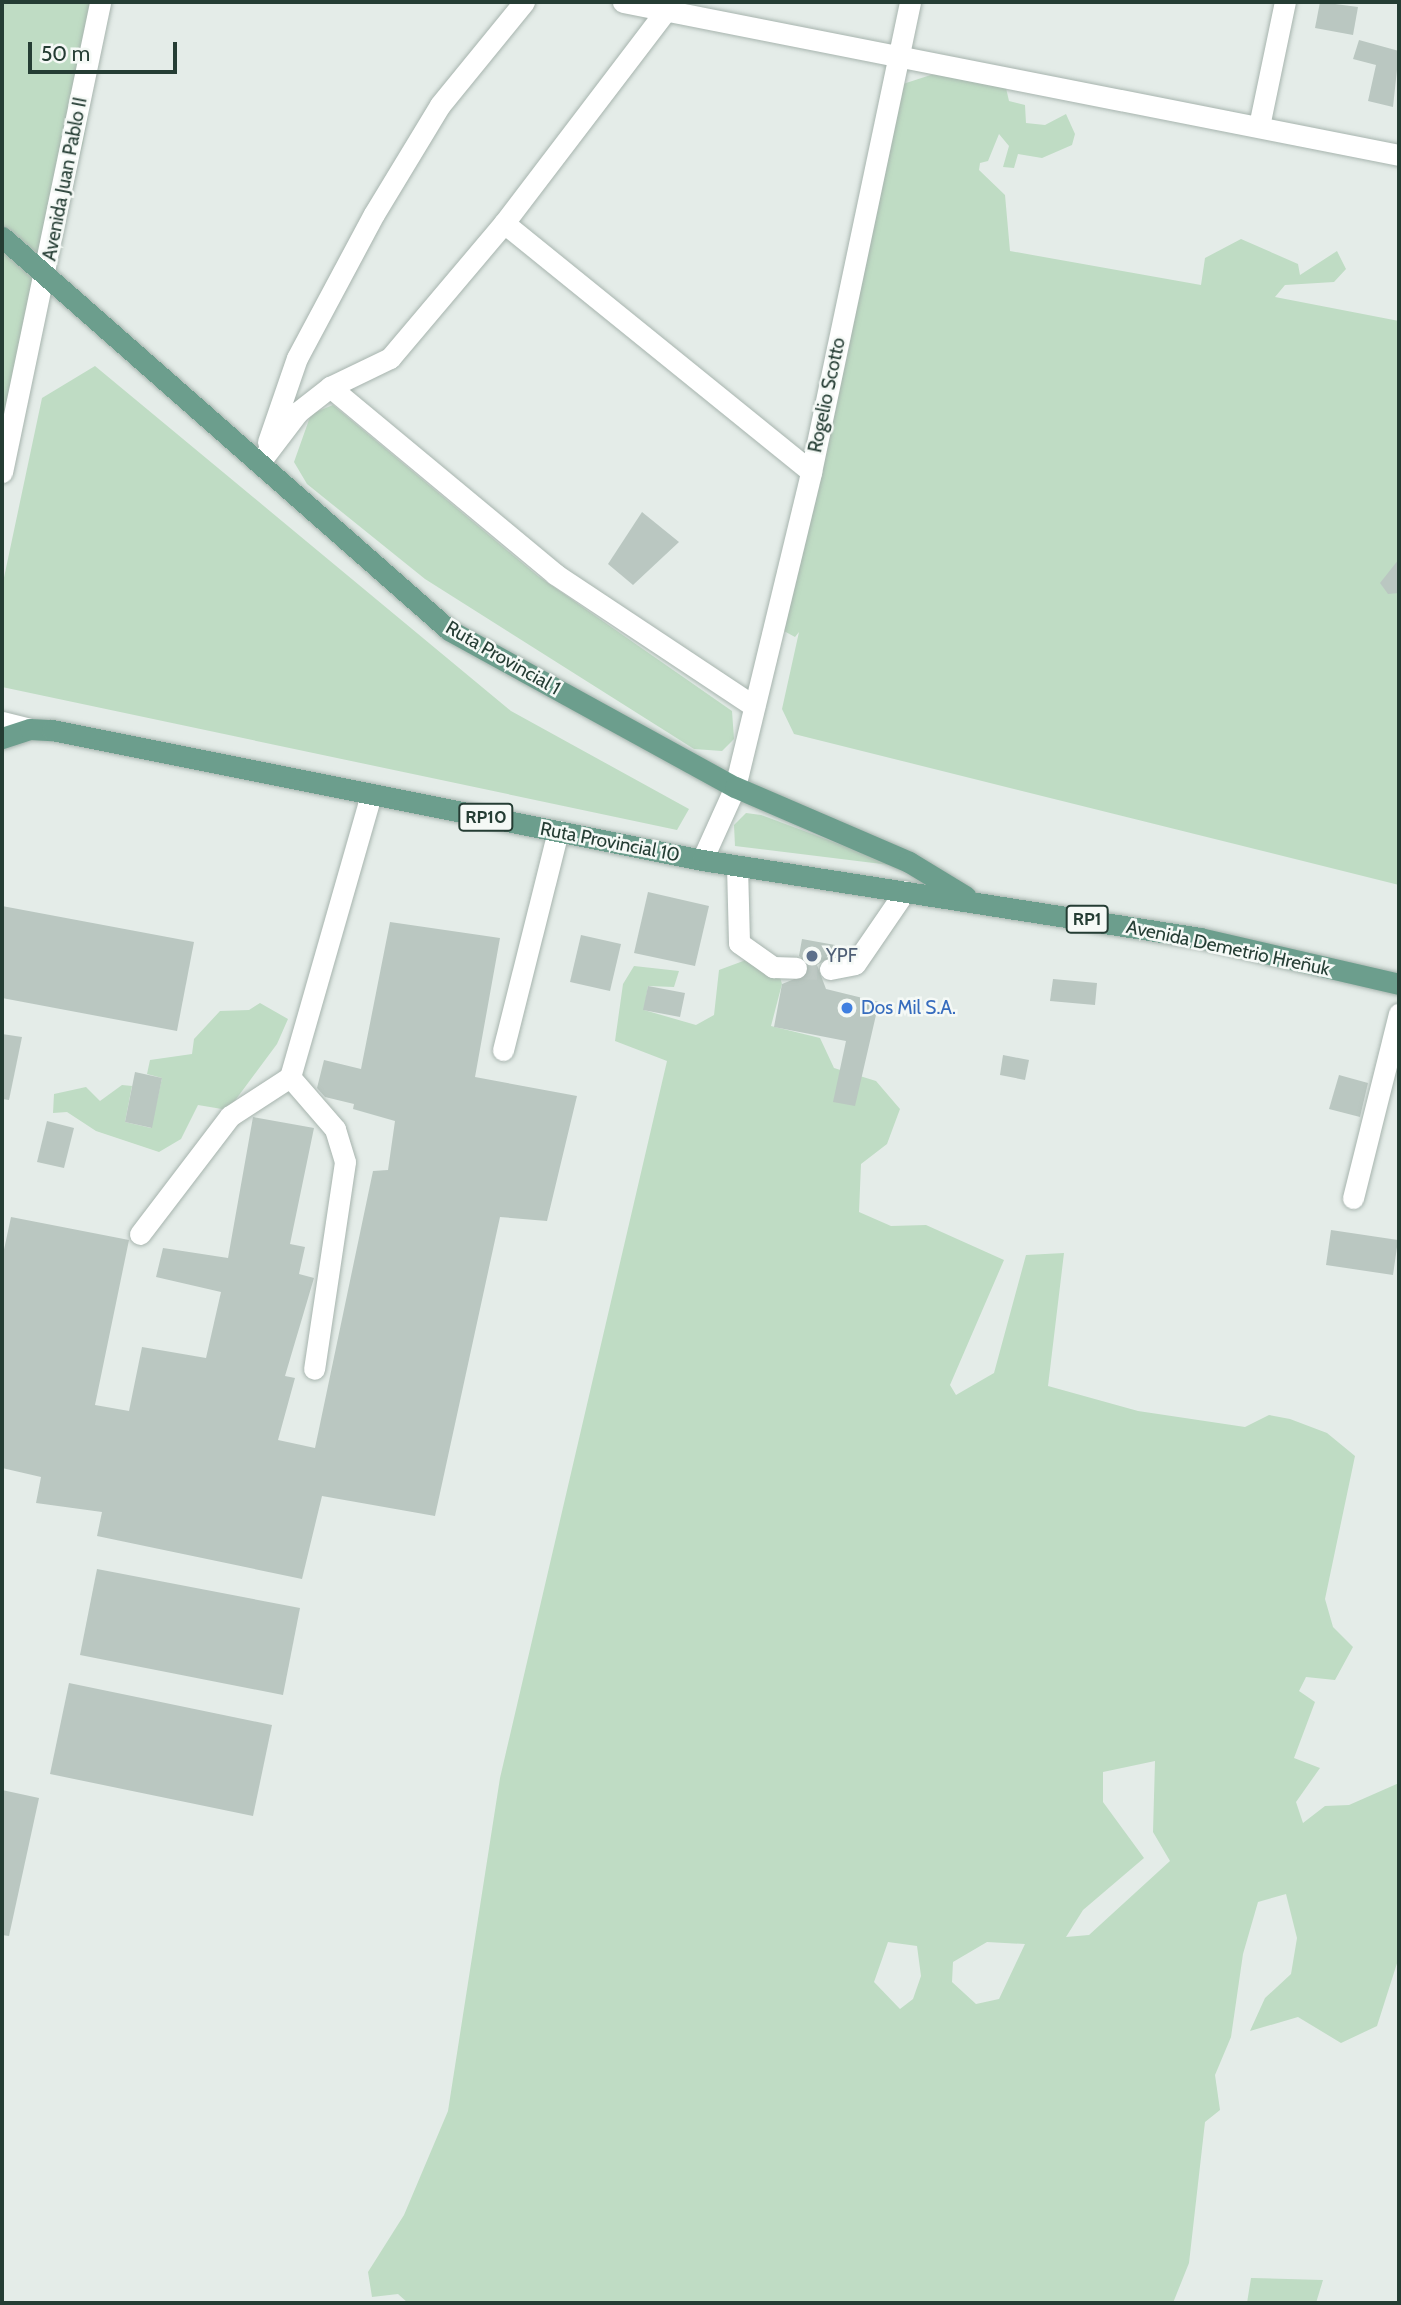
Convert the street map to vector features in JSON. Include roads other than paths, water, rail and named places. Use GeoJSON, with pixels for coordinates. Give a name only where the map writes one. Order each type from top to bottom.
{"type":"FeatureCollection","features":[{"type":"Feature","properties":{"kind":"main road","name":"Ruta Provincial 1"},"geometry":{"type":"LineString","coordinates":[[2,237],[449,630],[735,787],[909,862],[973,901]]}},
{"type":"Feature","properties":{"kind":"main road","name":"Ruta Provincial 10"},"geometry":{"type":"LineString","coordinates":[[2,738],[30,729],[702,860],[973,901]]}},
{"type":"Feature","properties":{"kind":"main road","name":"Avenida Demetrio Hreñuk"},"geometry":{"type":"LineString","coordinates":[[973,901],[1200,938],[1399,984]]}},
{"type":"Feature","properties":{"kind":"street","name":"Avenida Juan Pablo II"},"geometry":{"type":"LineString","coordinates":[[2,472],[46,273],[100,2]]}},
{"type":"Feature","properties":{"kind":"street"},"geometry":{"type":"LineString","coordinates":[[260,463],[297,358],[374,214],[440,105],[524,2]]}},
{"type":"Feature","properties":{"kind":"street"},"geometry":{"type":"LineString","coordinates":[[624,2],[665,12],[898,52],[1399,155]]}},
{"type":"Feature","properties":{"kind":"street","name":"Rogelio Scotto"},"geometry":{"type":"LineString","coordinates":[[702,860],[735,787],[811,472],[910,2]]}},
{"type":"Feature","properties":{"kind":"street"},"geometry":{"type":"LineString","coordinates":[[1259,126],[1285,2]]}},
{"type":"Feature","properties":{"kind":"street"},"geometry":{"type":"LineString","coordinates":[[260,463],[298,412],[330,387],[390,358],[504,223],[665,12]]}},
{"type":"Feature","properties":{"kind":"street"},"geometry":{"type":"LineString","coordinates":[[504,223],[811,472]]}},
{"type":"Feature","properties":{"kind":"street"},"geometry":{"type":"LineString","coordinates":[[330,387],[555,574],[754,706]]}},
{"type":"Feature","properties":{"kind":"street"},"geometry":{"type":"LineString","coordinates":[[2,722],[30,729]]}},
{"type":"Feature","properties":{"kind":"street"},"geometry":{"type":"LineString","coordinates":[[140,1234],[230,1116],[290,1077],[371,794]]}},
{"type":"Feature","properties":{"kind":"street"},"geometry":{"type":"LineString","coordinates":[[503,1050],[558,831]]}},
{"type":"Feature","properties":{"kind":"street"},"geometry":{"type":"LineString","coordinates":[[737,866],[739,943],[773,967],[796,968]]}},
{"type":"Feature","properties":{"kind":"street"},"geometry":{"type":"LineString","coordinates":[[831,969],[855,964],[905,891]]}},
{"type":"Feature","properties":{"kind":"street"},"geometry":{"type":"LineString","coordinates":[[1353,1198],[1397,1036],[1399,1014]]}},
{"type":"Feature","properties":{"kind":"street"},"geometry":{"type":"LineString","coordinates":[[290,1077],[335,1129],[345,1162],[314,1368]]}},
{"type":"Feature","properties":{"kind":"tunnel"},"geometry":{"type":"LineString","coordinates":[[796,968],[830,969]]}},
{"type":"Feature","properties":{"kind":"place","name":"YPF"},"geometry":{"type":"Point","coordinates":[812,956]}},
{"type":"Feature","properties":{"kind":"place","name":"Dos Mil S.A."},"geometry":{"type":"Point","coordinates":[847,1008]}}]}
